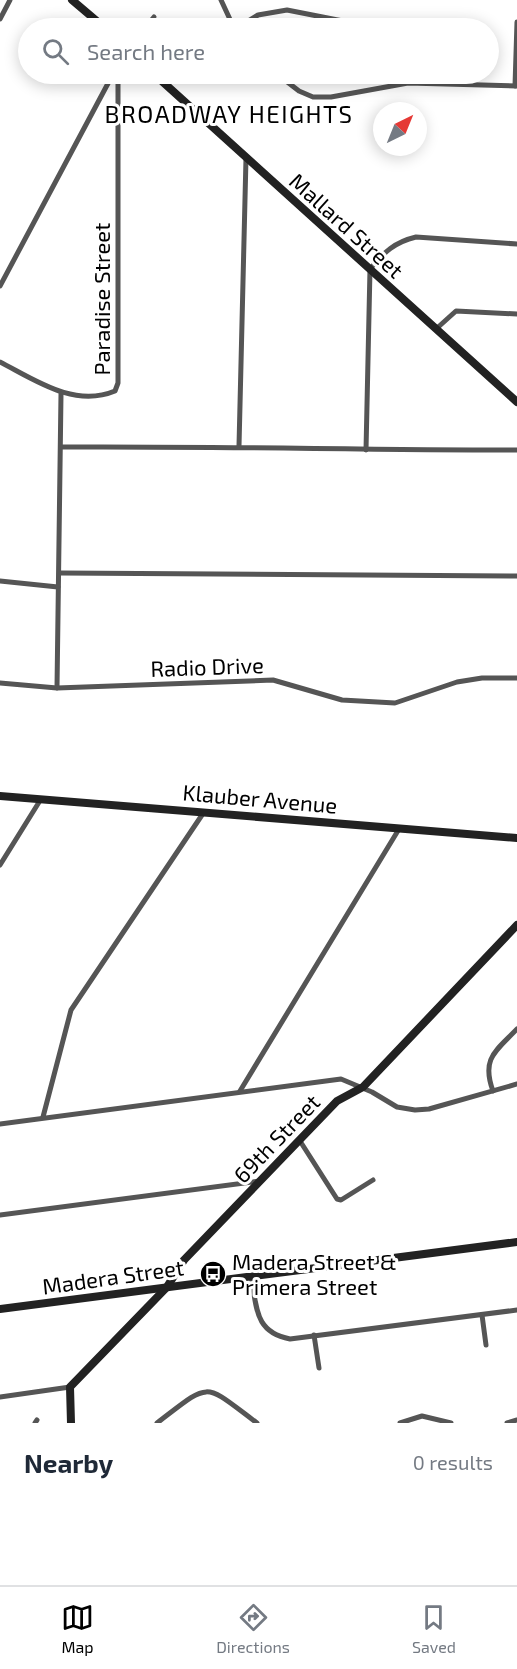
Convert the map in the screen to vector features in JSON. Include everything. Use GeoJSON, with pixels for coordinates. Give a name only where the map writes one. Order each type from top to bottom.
{"type":"FeatureCollection","features":[{"type":"Feature","properties":{"kind":"street"},"geometry":{"type":"LineString","coordinates":[[0,19],[10,0]]}},
{"type":"Feature","properties":{"kind":"street"},"geometry":{"type":"LineString","coordinates":[[72,0],[93,18]]}},
{"type":"Feature","properties":{"kind":"street"},"geometry":{"type":"LineString","coordinates":[[221,0],[230,18]]}},
{"type":"Feature","properties":{"kind":"street"},"geometry":{"type":"LineString","coordinates":[[253,18],[286,10],[327,18]]}},
{"type":"Feature","properties":{"kind":"street"},"geometry":{"type":"LineString","coordinates":[[444,84],[516,86],[517,22]]}},
{"type":"Feature","properties":{"kind":"street"},"geometry":{"type":"LineString","coordinates":[[0,286],[108,84]]}},
{"type":"Feature","properties":{"kind":"street","name":"Paradise Street"},"geometry":{"type":"LineString","coordinates":[[57,688],[61,394],[105,395],[115,391],[118,383],[118,84]]}},
{"type":"Feature","properties":{"kind":"street","name":"Mallard Street"},"geometry":{"type":"LineString","coordinates":[[165,84],[517,402]]}},
{"type":"Feature","properties":{"kind":"street"},"geometry":{"type":"LineString","coordinates":[[290,84],[313,97],[331,97],[402,84]]}},
{"type":"Feature","properties":{"kind":"street"},"geometry":{"type":"LineString","coordinates":[[240,446],[246,158]]}},
{"type":"Feature","properties":{"kind":"street"},"geometry":{"type":"LineString","coordinates":[[366,450],[370,269],[389,248],[401,241],[416,237],[517,244]]}},
{"type":"Feature","properties":{"kind":"street"},"geometry":{"type":"LineString","coordinates":[[436,329],[456,311],[517,314]]}},
{"type":"Feature","properties":{"kind":"street"},"geometry":{"type":"LineString","coordinates":[[0,362],[61,394]]}},
{"type":"Feature","properties":{"kind":"street"},"geometry":{"type":"LineString","coordinates":[[62,447],[240,446],[366,450],[517,450]]}},
{"type":"Feature","properties":{"kind":"street"},"geometry":{"type":"LineString","coordinates":[[60,573],[517,576]]}},
{"type":"Feature","properties":{"kind":"street"},"geometry":{"type":"LineString","coordinates":[[0,581],[58,587]]}},
{"type":"Feature","properties":{"kind":"street","name":"Radio Drive"},"geometry":{"type":"LineString","coordinates":[[0,683],[57,688],[273,680],[342,700],[395,703],[457,682],[482,678],[517,678]]}},
{"type":"Feature","properties":{"kind":"street","name":"Klauber Avenue"},"geometry":{"type":"LineString","coordinates":[[0,796],[517,838]]}},
{"type":"Feature","properties":{"kind":"street"},"geometry":{"type":"LineString","coordinates":[[0,865],[41,799]]}},
{"type":"Feature","properties":{"kind":"street"},"geometry":{"type":"LineString","coordinates":[[43,1117],[71,1010],[204,811]]}},
{"type":"Feature","properties":{"kind":"street"},"geometry":{"type":"LineString","coordinates":[[240,1091],[399,829]]}},
{"type":"Feature","properties":{"kind":"street","name":"69th Street"},"geometry":{"type":"LineString","coordinates":[[70,1387],[167,1287],[184,1260],[337,1101],[363,1087],[517,925]]}},
{"type":"Feature","properties":{"kind":"street"},"geometry":{"type":"LineString","coordinates":[[493,1091],[488,1073],[489,1061],[517,1029]]}},
{"type":"Feature","properties":{"kind":"street"},"geometry":{"type":"LineString","coordinates":[[0,1124],[341,1079],[363,1087],[397,1107],[415,1110],[429,1109],[517,1083]]}},
{"type":"Feature","properties":{"kind":"street"},"geometry":{"type":"LineString","coordinates":[[300,1141],[337,1199],[340,1200],[373,1180]]}},
{"type":"Feature","properties":{"kind":"street"},"geometry":{"type":"LineString","coordinates":[[0,1215],[260,1181]]}},
{"type":"Feature","properties":{"kind":"street","name":"Madera Street"},"geometry":{"type":"LineString","coordinates":[[0,1309],[517,1242]]}},
{"type":"Feature","properties":{"kind":"street"},"geometry":{"type":"LineString","coordinates":[[251,1276],[258,1317],[264,1326],[277,1336],[290,1339],[517,1310]]}},
{"type":"Feature","properties":{"kind":"street"},"geometry":{"type":"LineString","coordinates":[[482,1315],[486,1345]]}},
{"type":"Feature","properties":{"kind":"street"},"geometry":{"type":"LineString","coordinates":[[314,1335],[319,1368]]}},
{"type":"Feature","properties":{"kind":"street"},"geometry":{"type":"LineString","coordinates":[[0,1397],[70,1387],[71,1423]]}},
{"type":"Feature","properties":{"kind":"street"},"geometry":{"type":"LineString","coordinates":[[157,1423],[195,1394],[205,1390],[219,1394],[254,1422]]}},
{"type":"Feature","properties":{"kind":"street"},"geometry":{"type":"LineString","coordinates":[[400,1423],[422,1416],[451,1423]]}},
{"type":"Feature","properties":{"kind":"street"},"geometry":{"type":"LineString","coordinates":[[507,1423],[517,1420]]}},
{"type":"Feature","properties":{"kind":"place","name":"Madera Street & Primera Street"},"geometry":{"type":"Point","coordinates":[213,1274]}},
{"type":"Feature","properties":{"kind":"district","name":"BROADWAY HEIGHTS"},"geometry":{"type":"Point","coordinates":[229,113]}}]}
